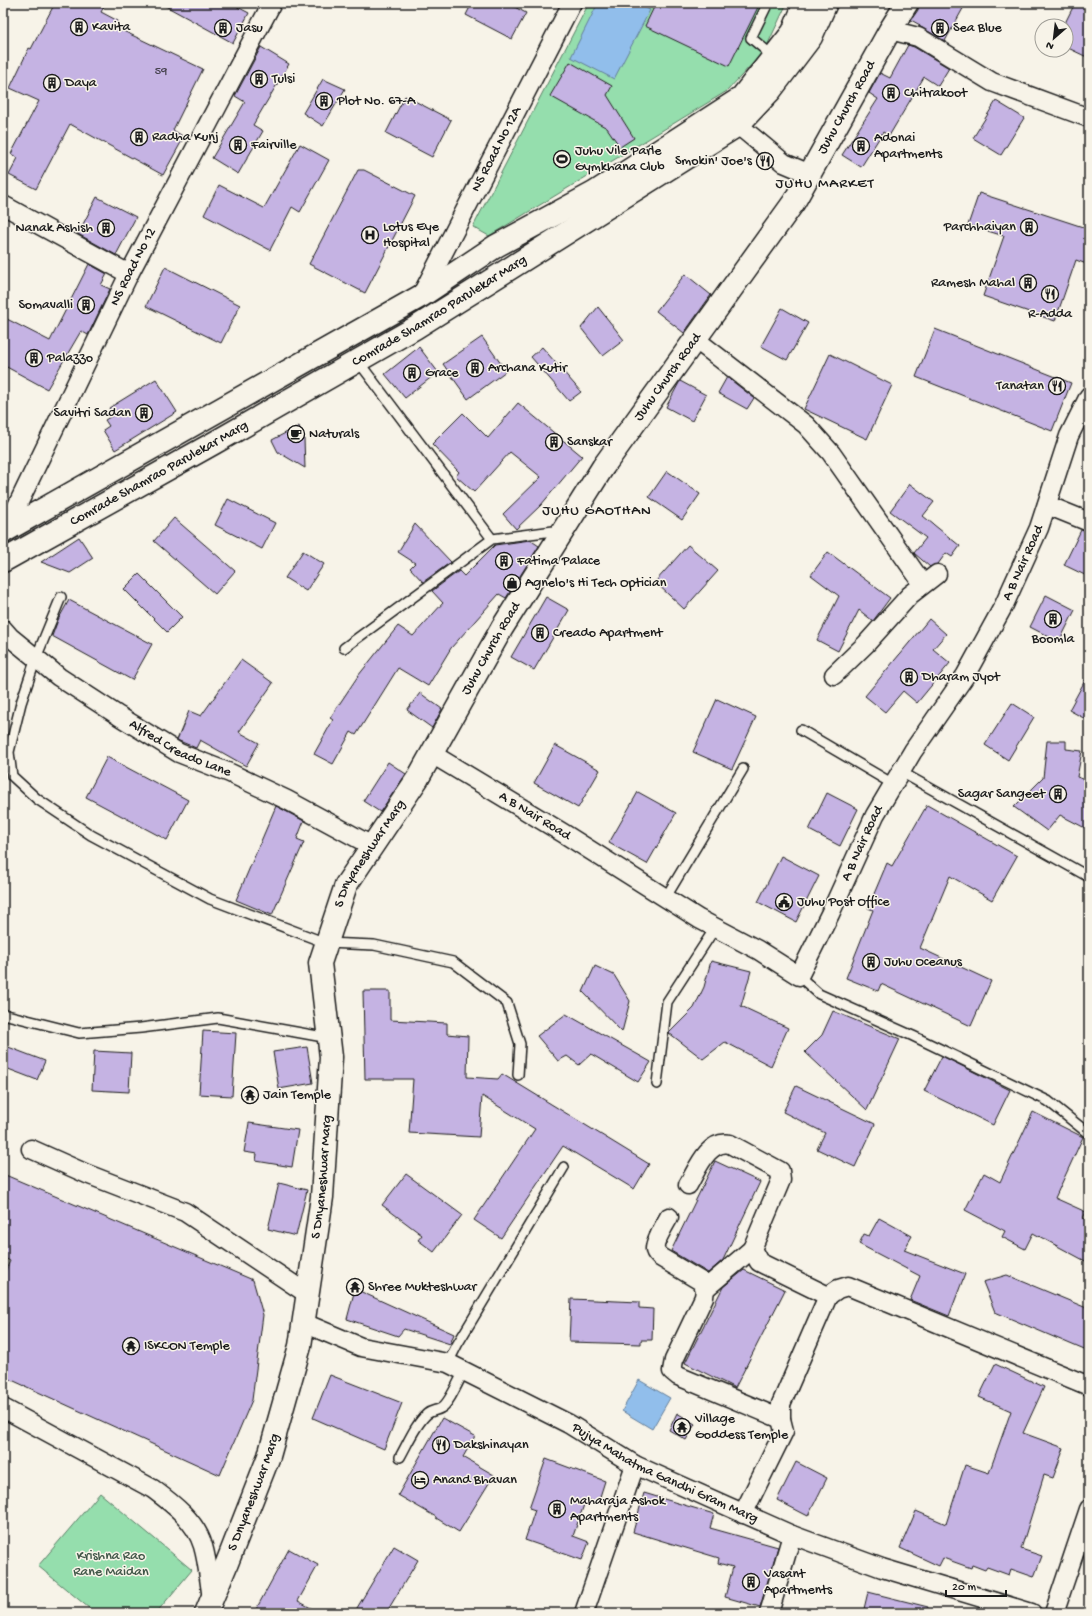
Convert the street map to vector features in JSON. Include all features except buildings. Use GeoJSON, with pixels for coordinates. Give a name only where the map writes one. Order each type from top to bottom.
{"type":"FeatureCollection","features":[{"type":"Feature","properties":{"kind":"street","name":"NS Road No 12"},"geometry":{"type":"LineString","coordinates":[[4,533],[129,274],[272,3]]}},
{"type":"Feature","properties":{"kind":"street","name":"Comrade Shamrao Parulekar Marg"},"geometry":{"type":"LineString","coordinates":[[4,533],[422,296],[496,246],[733,115],[741,98],[793,32],[805,3]]}},
{"type":"Feature","properties":{"kind":"street","name":"Comrade Shamrao Parulekar Marg"},"geometry":{"type":"LineString","coordinates":[[3,561],[415,328],[770,91],[811,37],[826,3]]}},
{"type":"Feature","properties":{"kind":"street","name":"Juhu Church Road"},"geometry":{"type":"LineString","coordinates":[[432,754],[502,628],[602,467],[794,202],[890,30],[907,3]]}},
{"type":"Feature","properties":{"kind":"street","name":"NS Road No 12A"},"geometry":{"type":"LineString","coordinates":[[422,296],[570,4]]}},
{"type":"Feature","properties":{"kind":"street"},"geometry":{"type":"LineString","coordinates":[[890,30],[918,37],[992,82],[1089,118]]}},
{"type":"Feature","properties":{"kind":"street"},"geometry":{"type":"LineString","coordinates":[[733,115],[784,163],[810,174]]}},
{"type":"Feature","properties":{"kind":"street"},"geometry":{"type":"LineString","coordinates":[[3,206],[129,274]]}},
{"type":"Feature","properties":{"kind":"street"},"geometry":{"type":"LineString","coordinates":[[695,338],[806,425],[831,453],[930,579],[910,595],[866,644],[834,675]]}},
{"type":"Feature","properties":{"kind":"street","name":"A B Nair Road"},"geometry":{"type":"LineString","coordinates":[[432,754],[563,833],[715,928],[758,950],[799,976],[830,914],[875,815],[913,751],[965,676],[1004,605],[1039,528],[1069,436],[1089,396]]}},
{"type":"Feature","properties":{"kind":"street"},"geometry":{"type":"LineString","coordinates":[[1047,505],[1089,522]]}},
{"type":"Feature","properties":{"kind":"street","name":"Alfred Creado Lane"},"geometry":{"type":"LineString","coordinates":[[3,628],[10,636],[59,677],[179,753],[230,773],[281,797],[372,846]]}},
{"type":"Feature","properties":{"kind":"street","name":"S Dnyaneshwar Marg"},"geometry":{"type":"LineString","coordinates":[[209,1606],[269,1456],[300,1346],[304,1323],[322,1197],[331,1057],[320,963],[346,885],[418,778],[432,754]]}},
{"type":"Feature","properties":{"kind":"street"},"geometry":{"type":"LineString","coordinates":[[688,1185],[708,1152],[719,1144],[724,1143],[730,1144],[780,1171],[781,1180],[752,1249],[705,1288]]}},
{"type":"Feature","properties":{"kind":"street"},"geometry":{"type":"LineString","coordinates":[[31,1149],[87,1174],[184,1212],[308,1295]]}},
{"type":"Feature","properties":{"kind":"street"},"geometry":{"type":"LineString","coordinates":[[669,1216],[654,1248],[656,1253],[660,1257],[702,1282],[705,1288],[704,1297],[674,1360],[672,1372],[678,1376],[781,1419]]}},
{"type":"Feature","properties":{"kind":"street"},"geometry":{"type":"LineString","coordinates":[[752,1249],[755,1256],[763,1264],[828,1296]]}},
{"type":"Feature","properties":{"kind":"street"},"geometry":{"type":"LineString","coordinates":[[743,1514],[784,1431],[781,1419],[781,1404],[828,1296],[838,1289],[848,1286],[1089,1386]]}},
{"type":"Feature","properties":{"kind":"street","name":"Pujya Mahatma Gandhi Gram Marg"},"geometry":{"type":"LineString","coordinates":[[304,1323],[361,1347],[448,1363],[569,1424],[635,1465],[792,1535],[882,1568],[1032,1613]]}},
{"type":"Feature","properties":{"kind":"street"},"geometry":{"type":"LineString","coordinates":[[3,1408],[153,1489],[176,1506],[195,1527],[203,1546],[209,1606]]}},
{"type":"Feature","properties":{"kind":"street"},"geometry":{"type":"LineString","coordinates":[[584,1613],[635,1465]]}},
{"type":"Feature","properties":{"kind":"street"},"geometry":{"type":"LineString","coordinates":[[1054,1613],[1089,1509]]}},
{"type":"Feature","properties":{"kind":"street"},"geometry":{"type":"LineString","coordinates":[[769,1613],[792,1535]]}},
{"type":"Feature","properties":{"kind":"lane"},"geometry":{"type":"LineString","coordinates":[[768,3],[751,38],[774,57]]}},
{"type":"Feature","properties":{"kind":"lane"},"geometry":{"type":"LineString","coordinates":[[358,359],[492,539]]}},
{"type":"Feature","properties":{"kind":"lane"},"geometry":{"type":"LineString","coordinates":[[344,648],[492,539],[562,530]]}},
{"type":"Feature","properties":{"kind":"lane"},"geometry":{"type":"LineString","coordinates":[[61,597],[36,658],[21,703],[9,752],[12,776],[37,799],[91,835],[203,895],[326,943],[374,945],[453,962],[507,1002],[520,1044],[518,1075]]}},
{"type":"Feature","properties":{"kind":"lane"},"geometry":{"type":"LineString","coordinates":[[801,730],[1089,877]]}},
{"type":"Feature","properties":{"kind":"lane"},"geometry":{"type":"LineString","coordinates":[[666,897],[743,769]]}},
{"type":"Feature","properties":{"kind":"lane"},"geometry":{"type":"LineString","coordinates":[[657,1084],[667,1002],[715,928]]}},
{"type":"Feature","properties":{"kind":"lane"},"geometry":{"type":"LineString","coordinates":[[799,976],[819,994],[913,1036],[1048,1101],[1089,1134]]}},
{"type":"Feature","properties":{"kind":"lane"},"geometry":{"type":"LineString","coordinates":[[3,1014],[80,1033],[141,1028],[218,1018],[329,1038]]}},
{"type":"Feature","properties":{"kind":"lane"},"geometry":{"type":"LineString","coordinates":[[448,1363],[457,1345],[564,1167]]}},
{"type":"Feature","properties":{"kind":"lane"},"geometry":{"type":"LineString","coordinates":[[400,1457],[420,1422],[427,1414],[441,1408],[446,1404],[464,1371]]}},
{"type":"Feature","properties":{"kind":"green space","name":"Juhu Vile Parle Gymkhana Club"},"geometry":{"type":"Polygon","coordinates":[[[589,3],[787,3],[765,50],[727,91],[489,236],[473,227],[589,3]]]}},
{"type":"Feature","properties":{"kind":"green space","name":"Krishna Rao Rane Maidan"},"geometry":{"type":"Polygon","coordinates":[[[100,1493],[192,1570],[156,1613],[95,1613],[38,1566],[100,1493]]]}},
{"type":"Feature","properties":{"kind":"water"},"geometry":{"type":"Polygon","coordinates":[[[598,3],[635,3],[650,10],[614,79],[571,57],[598,3]]]}},
{"type":"Feature","properties":{"kind":"water"},"geometry":{"type":"Polygon","coordinates":[[[639,1380],[670,1398],[652,1429],[622,1411],[639,1380]]]}},
{"type":"Feature","properties":{"kind":"place","name":"Kavita"},"geometry":{"type":"Point","coordinates":[79,27]}},
{"type":"Feature","properties":{"kind":"place","name":"Jasu"},"geometry":{"type":"Point","coordinates":[223,28]}},
{"type":"Feature","properties":{"kind":"place","name":"Sea Blue"},"geometry":{"type":"Point","coordinates":[940,28]}},
{"type":"Feature","properties":{"kind":"place","name":"Tulsi"},"geometry":{"type":"Point","coordinates":[259,79]}},
{"type":"Feature","properties":{"kind":"place","name":"Daya"},"geometry":{"type":"Point","coordinates":[52,83]}},
{"type":"Feature","properties":{"kind":"place","name":"Chitrakoot"},"geometry":{"type":"Point","coordinates":[891,93]}},
{"type":"Feature","properties":{"kind":"place","name":"Plot No. 67-A"},"geometry":{"type":"Point","coordinates":[324,101]}},
{"type":"Feature","properties":{"kind":"place","name":"Radha Kunj"},"geometry":{"type":"Point","coordinates":[139,137]}},
{"type":"Feature","properties":{"kind":"place","name":"Fairville"},"geometry":{"type":"Point","coordinates":[238,145]}},
{"type":"Feature","properties":{"kind":"place","name":"Adonai Apartments"},"geometry":{"type":"Point","coordinates":[861,146]}},
{"type":"Feature","properties":{"kind":"place","name":"Juhu Vile Parle Gymkhana Club"},"geometry":{"type":"Point","coordinates":[562,159]}},
{"type":"Feature","properties":{"kind":"place","name":"Smokin' Joe's"},"geometry":{"type":"Point","coordinates":[765,161]}},
{"type":"Feature","properties":{"kind":"place","name":"Parchhaiyan"},"geometry":{"type":"Point","coordinates":[1029,227]}},
{"type":"Feature","properties":{"kind":"place","name":"Nanak Ashish"},"geometry":{"type":"Point","coordinates":[106,228]}},
{"type":"Feature","properties":{"kind":"place","name":"Lotus Eye Hospital"},"geometry":{"type":"Point","coordinates":[370,235]}},
{"type":"Feature","properties":{"kind":"place","name":"Ramesh Mahal"},"geometry":{"type":"Point","coordinates":[1028,283]}},
{"type":"Feature","properties":{"kind":"place","name":"R-Adda"},"geometry":{"type":"Point","coordinates":[1050,294]}},
{"type":"Feature","properties":{"kind":"place","name":"Somavalli"},"geometry":{"type":"Point","coordinates":[86,305]}},
{"type":"Feature","properties":{"kind":"place","name":"Palazzo"},"geometry":{"type":"Point","coordinates":[34,358]}},
{"type":"Feature","properties":{"kind":"place","name":"Archana Kutir"},"geometry":{"type":"Point","coordinates":[475,368]}},
{"type":"Feature","properties":{"kind":"place","name":"Grace"},"geometry":{"type":"Point","coordinates":[412,373]}},
{"type":"Feature","properties":{"kind":"place","name":"Tanatan"},"geometry":{"type":"Point","coordinates":[1057,386]}},
{"type":"Feature","properties":{"kind":"place","name":"Savitri Sadan"},"geometry":{"type":"Point","coordinates":[144,413]}},
{"type":"Feature","properties":{"kind":"place","name":"Naturals"},"geometry":{"type":"Point","coordinates":[296,434]}},
{"type":"Feature","properties":{"kind":"place","name":"Sanskar"},"geometry":{"type":"Point","coordinates":[554,442]}},
{"type":"Feature","properties":{"kind":"place","name":"Fatima Palace"},"geometry":{"type":"Point","coordinates":[504,561]}},
{"type":"Feature","properties":{"kind":"place","name":"Agnelo's Hi Tech Optician"},"geometry":{"type":"Point","coordinates":[512,583]}},
{"type":"Feature","properties":{"kind":"place","name":"Boomla"},"geometry":{"type":"Point","coordinates":[1053,619]}},
{"type":"Feature","properties":{"kind":"place","name":"Creado Apartment"},"geometry":{"type":"Point","coordinates":[540,633]}},
{"type":"Feature","properties":{"kind":"place","name":"Dharam Jyot"},"geometry":{"type":"Point","coordinates":[909,677]}},
{"type":"Feature","properties":{"kind":"place","name":"Sagar Sangeet"},"geometry":{"type":"Point","coordinates":[1058,794]}},
{"type":"Feature","properties":{"kind":"place","name":"Juhu Post Office"},"geometry":{"type":"Point","coordinates":[784,902]}},
{"type":"Feature","properties":{"kind":"place","name":"Juhu Oceanus"},"geometry":{"type":"Point","coordinates":[871,962]}},
{"type":"Feature","properties":{"kind":"place","name":"Jain Temple"},"geometry":{"type":"Point","coordinates":[250,1095]}},
{"type":"Feature","properties":{"kind":"place","name":"Shree Mukteshwar"},"geometry":{"type":"Point","coordinates":[355,1287]}},
{"type":"Feature","properties":{"kind":"place","name":"ISKCON Temple"},"geometry":{"type":"Point","coordinates":[131,1346]}},
{"type":"Feature","properties":{"kind":"place","name":"Village Goddess Temple"},"geometry":{"type":"Point","coordinates":[682,1427]}},
{"type":"Feature","properties":{"kind":"place","name":"Dakshinayan"},"geometry":{"type":"Point","coordinates":[441,1445]}},
{"type":"Feature","properties":{"kind":"place","name":"Anand Bhavan"},"geometry":{"type":"Point","coordinates":[420,1480]}},
{"type":"Feature","properties":{"kind":"place","name":"Maharaja Ashok Apartments"},"geometry":{"type":"Point","coordinates":[557,1509]}},
{"type":"Feature","properties":{"kind":"place","name":"Vasant Apartments"},"geometry":{"type":"Point","coordinates":[751,1582]}},
{"type":"Feature","properties":{"kind":"district","name":"JUHU MARKET"},"geometry":{"type":"Point","coordinates":[825,184]}},
{"type":"Feature","properties":{"kind":"district","name":"JUHU GAOTHAN"},"geometry":{"type":"Point","coordinates":[597,511]}}]}
